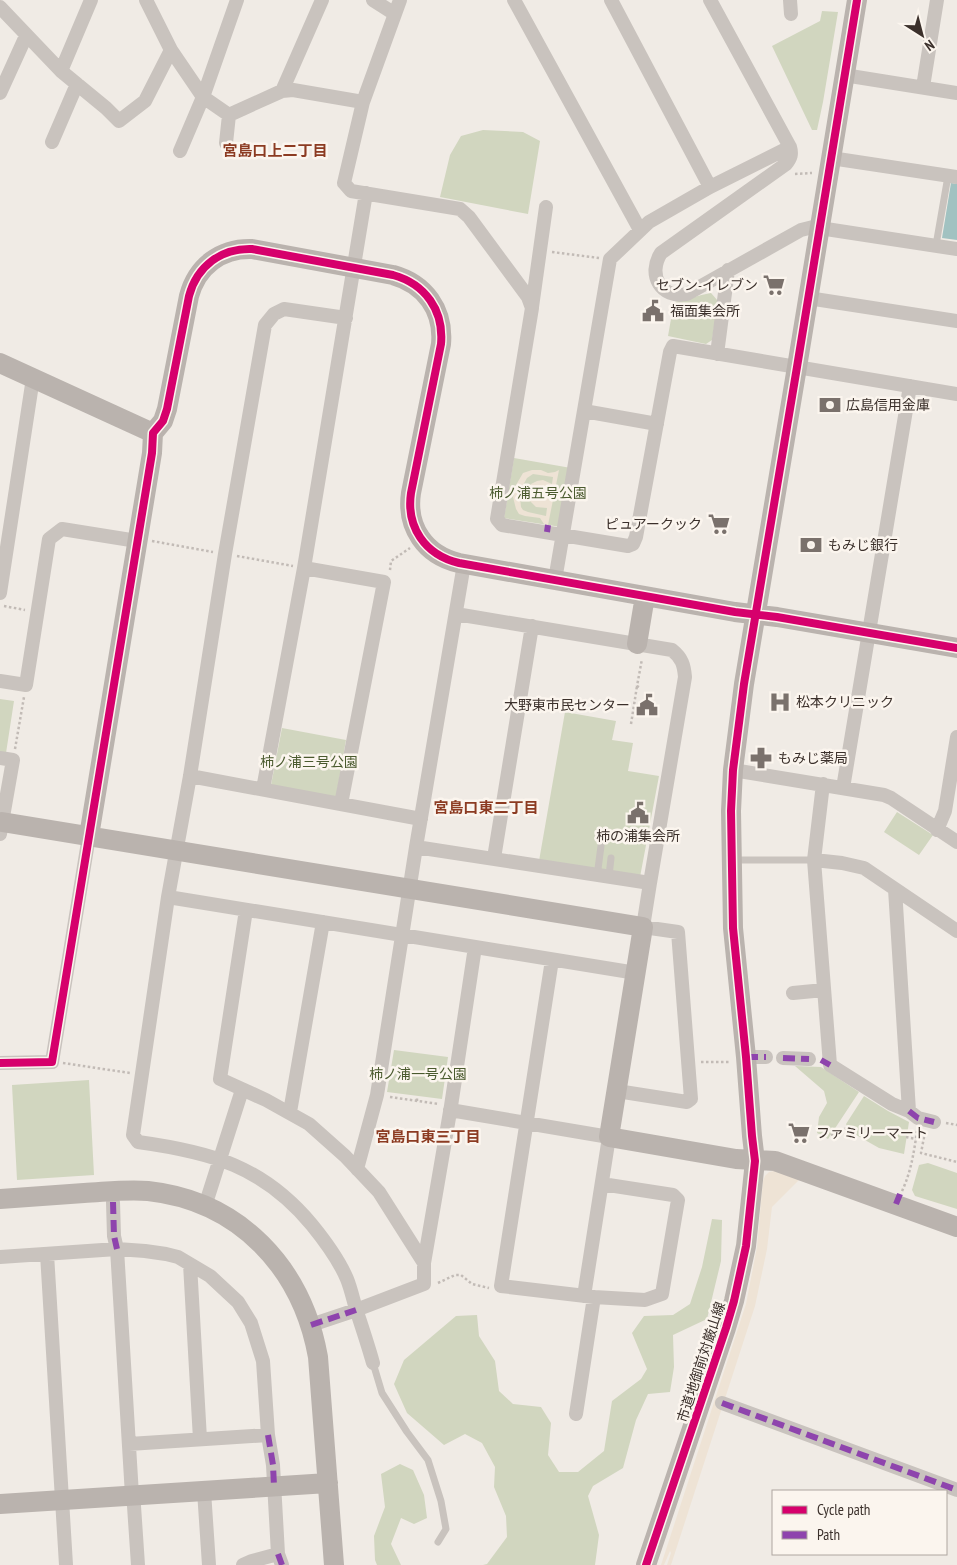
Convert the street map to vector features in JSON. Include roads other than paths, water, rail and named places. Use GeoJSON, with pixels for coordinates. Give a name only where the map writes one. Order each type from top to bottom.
{"type":"FeatureCollection","features":[{"type":"Feature","properties":{"kind":"street"},"geometry":{"type":"LineString","coordinates":[[61,70],[90,0]]}},
{"type":"Feature","properties":{"kind":"street"},"geometry":{"type":"LineString","coordinates":[[180,151],[202,97],[237,0]]}},
{"type":"Feature","properties":{"kind":"street"},"geometry":{"type":"LineString","coordinates":[[282,91],[322,0]]}},
{"type":"Feature","properties":{"kind":"street"},"geometry":{"type":"LineString","coordinates":[[372,0],[395,14]]}},
{"type":"Feature","properties":{"kind":"street"},"geometry":{"type":"LineString","coordinates":[[400,0],[363,102],[344,183],[351,191],[460,209],[470,216],[528,297],[532,308]]}},
{"type":"Feature","properties":{"kind":"street"},"geometry":{"type":"LineString","coordinates":[[514,0],[640,230]]}},
{"type":"Feature","properties":{"kind":"street"},"geometry":{"type":"LineString","coordinates":[[611,0],[710,187]]}},
{"type":"Feature","properties":{"kind":"street"},"geometry":{"type":"LineString","coordinates":[[710,0],[790,147],[790,159],[786,164],[666,249],[658,258],[655,269],[660,286],[670,293],[681,295],[693,292],[728,270],[800,230],[807,228],[820,227],[957,248]]}},
{"type":"Feature","properties":{"kind":"street","name":"市道地御前対厳山線"},"geometry":{"type":"LineString","coordinates":[[646,1565],[734,1301],[746,1246],[755,1161],[740,1059],[732,928],[731,811],[733,770],[738,726],[857,0]]}},
{"type":"Feature","properties":{"kind":"street"},"geometry":{"type":"LineString","coordinates":[[923,87],[937,0]]}},
{"type":"Feature","properties":{"kind":"street"},"geometry":{"type":"LineString","coordinates":[[152,4],[171,50],[202,97],[229,114]]}},
{"type":"Feature","properties":{"kind":"street"},"geometry":{"type":"LineString","coordinates":[[0,7],[61,70],[106,108],[119,122],[145,101],[171,50]]}},
{"type":"Feature","properties":{"kind":"street"},"geometry":{"type":"LineString","coordinates":[[0,93],[26,36]]}},
{"type":"Feature","properties":{"kind":"street"},"geometry":{"type":"LineString","coordinates":[[844,75],[957,93]]}},
{"type":"Feature","properties":{"kind":"street"},"geometry":{"type":"LineString","coordinates":[[52,142],[77,84]]}},
{"type":"Feature","properties":{"kind":"street"},"geometry":{"type":"LineString","coordinates":[[229,114],[282,91],[293,90],[363,102]]}},
{"type":"Feature","properties":{"kind":"street"},"geometry":{"type":"LineString","coordinates":[[226,143],[229,114]]}},
{"type":"Feature","properties":{"kind":"street"},"geometry":{"type":"LineString","coordinates":[[555,580],[610,259],[649,222],[710,187],[790,147]]}},
{"type":"Feature","properties":{"kind":"street"},"geometry":{"type":"LineString","coordinates":[[831,158],[952,176]]}},
{"type":"Feature","properties":{"kind":"street"},"geometry":{"type":"LineString","coordinates":[[263,789],[304,568],[366,193]]}},
{"type":"Feature","properties":{"kind":"street"},"geometry":{"type":"LineString","coordinates":[[546,207],[532,308],[497,519],[502,525],[548,529],[563,534],[628,546],[633,544],[636,537],[670,352],[673,346],[957,394]]}},
{"type":"Feature","properties":{"kind":"street"},"geometry":{"type":"LineString","coordinates":[[0,1063],[52,1062],[89,836],[142,540],[153,433],[163,421],[167,409],[191,290],[199,274],[207,264],[228,252],[246,249],[393,275],[407,280],[426,294],[438,314],[441,344],[409,506],[413,526],[424,544],[439,556],[452,562],[957,648]]}},
{"type":"Feature","properties":{"kind":"street"},"geometry":{"type":"LineString","coordinates":[[717,354],[728,270]]}},
{"type":"Feature","properties":{"kind":"street"},"geometry":{"type":"LineString","coordinates":[[808,298],[957,321]]}},
{"type":"Feature","properties":{"kind":"street"},"geometry":{"type":"LineString","coordinates":[[346,318],[284,309],[274,314],[265,325],[168,897],[133,1135],[138,1142],[189,1151],[220,1159],[243,1168],[287,1198],[320,1235],[347,1278],[373,1363]]}},
{"type":"Feature","properties":{"kind":"street"},"geometry":{"type":"LineString","coordinates":[[0,363],[153,433]]}},
{"type":"Feature","properties":{"kind":"street"},"geometry":{"type":"LineString","coordinates":[[1,599],[33,378]]}},
{"type":"Feature","properties":{"kind":"street"},"geometry":{"type":"LineString","coordinates":[[843,788],[910,386]]}},
{"type":"Feature","properties":{"kind":"street"},"geometry":{"type":"LineString","coordinates":[[584,410],[657,424]]}},
{"type":"Feature","properties":{"kind":"street"},"geometry":{"type":"LineString","coordinates":[[0,681],[26,685],[49,539],[62,529],[142,540]]}},
{"type":"Feature","properties":{"kind":"street"},"geometry":{"type":"LineString","coordinates":[[357,1168],[377,1095],[409,888],[464,564]]}},
{"type":"Feature","properties":{"kind":"street"},"geometry":{"type":"LineString","coordinates":[[304,568],[384,582],[341,804]]}},
{"type":"Feature","properties":{"kind":"street"},"geometry":{"type":"LineString","coordinates":[[639,653],[645,596]]}},
{"type":"Feature","properties":{"kind":"street"},"geometry":{"type":"LineString","coordinates":[[456,614],[532,626],[639,653],[672,650],[680,657],[684,665],[685,677],[602,1184],[576,1414]]}},
{"type":"Feature","properties":{"kind":"street"},"geometry":{"type":"LineString","coordinates":[[494,858],[532,626]]}},
{"type":"Feature","properties":{"kind":"street"},"geometry":{"type":"LineString","coordinates":[[937,830],[945,811],[957,737]]}},
{"type":"Feature","properties":{"kind":"street"},"geometry":{"type":"LineString","coordinates":[[6,759],[1,828],[89,836],[678,932],[691,1099],[687,1102],[617,1091]]}},
{"type":"Feature","properties":{"kind":"street"},"geometry":{"type":"LineString","coordinates":[[733,770],[887,796],[957,842]]}},
{"type":"Feature","properties":{"kind":"street"},"geometry":{"type":"LineString","coordinates":[[190,776],[421,819]]}},
{"type":"Feature","properties":{"kind":"street"},"geometry":{"type":"LineString","coordinates":[[820,1061],[824,990],[814,860],[823,784]]}},
{"type":"Feature","properties":{"kind":"street"},"geometry":{"type":"LineString","coordinates":[[416,847],[650,883]]}},
{"type":"Feature","properties":{"kind":"street"},"geometry":{"type":"LineString","coordinates":[[814,860],[864,868],[957,931]]}},
{"type":"Feature","properties":{"kind":"street"},"geometry":{"type":"LineString","coordinates":[[782,1058],[820,1061],[920,1123],[895,889]]}},
{"type":"Feature","properties":{"kind":"street"},"geometry":{"type":"LineString","coordinates":[[168,897],[636,974]]}},
{"type":"Feature","properties":{"kind":"street"},"geometry":{"type":"LineString","coordinates":[[246,910],[220,1079],[290,1112],[310,1124],[345,1156],[379,1192],[424,1263]]}},
{"type":"Feature","properties":{"kind":"street"},"geometry":{"type":"LineString","coordinates":[[290,1112],[323,922]]}},
{"type":"Feature","properties":{"kind":"street"},"geometry":{"type":"LineString","coordinates":[[311,1325],[424,1284],[424,1263],[475,947]]}},
{"type":"Feature","properties":{"kind":"street"},"geometry":{"type":"LineString","coordinates":[[552,960],[501,1286],[589,1297],[645,1300],[662,1294],[678,1200],[673,1195],[602,1184]]}},
{"type":"Feature","properties":{"kind":"street"},"geometry":{"type":"LineString","coordinates":[[793,993],[824,990]]}},
{"type":"Feature","properties":{"kind":"street"},"geometry":{"type":"LineString","coordinates":[[740,1059],[766,1057]]}},
{"type":"Feature","properties":{"kind":"street"},"geometry":{"type":"LineString","coordinates":[[205,1206],[242,1090]]}},
{"type":"Feature","properties":{"kind":"street"},"geometry":{"type":"LineString","coordinates":[[450,1108],[755,1161],[775,1161],[898,1199],[957,1227]]}},
{"type":"Feature","properties":{"kind":"street"},"geometry":{"type":"LineString","coordinates":[[0,1199],[128,1190],[167,1194],[205,1206],[223,1215],[255,1238],[269,1251],[302,1300],[311,1325],[318,1357],[334,1565]]}},
{"type":"Feature","properties":{"kind":"street"},"geometry":{"type":"LineString","coordinates":[[113,1202],[138,1565]]}},
{"type":"Feature","properties":{"kind":"street"},"geometry":{"type":"LineString","coordinates":[[0,1257],[117,1249],[166,1254],[178,1258],[210,1276],[238,1302],[251,1323],[263,1361],[280,1559],[252,1561],[243,1565]]}},
{"type":"Feature","properties":{"kind":"street"},"geometry":{"type":"LineString","coordinates":[[47,1254],[66,1565]]}},
{"type":"Feature","properties":{"kind":"street"},"geometry":{"type":"LineString","coordinates":[[190,1264],[200,1439]]}},
{"type":"Feature","properties":{"kind":"street"},"geometry":{"type":"LineString","coordinates":[[722,1403],[957,1490]]}},
{"type":"Feature","properties":{"kind":"street"},"geometry":{"type":"LineString","coordinates":[[129,1444],[268,1435]]}},
{"type":"Feature","properties":{"kind":"street"},"geometry":{"type":"LineString","coordinates":[[0,1504],[328,1483]]}},
{"type":"Feature","properties":{"kind":"street"},"geometry":{"type":"LineString","coordinates":[[204,1491],[209,1565]]}},
{"type":"Feature","properties":{"kind":"lane"},"geometry":{"type":"LineString","coordinates":[[936,245],[952,176]]}},
{"type":"Feature","properties":{"kind":"lane"},"geometry":{"type":"LineString","coordinates":[[601,846],[598,869],[604,875],[610,858]]}},
{"type":"Feature","properties":{"kind":"lane"},"geometry":{"type":"LineString","coordinates":[[742,860],[814,860]]}},
{"type":"Feature","properties":{"kind":"lane"},"geometry":{"type":"LineString","coordinates":[[373,1363],[382,1393],[428,1460],[441,1501],[446,1529],[438,1542]]}},
{"type":"Feature","properties":{"kind":"water"},"geometry":{"type":"Polygon","coordinates":[[[951,183],[957,184],[957,240],[942,238],[951,183]]]}},
{"type":"Feature","properties":{"kind":"place","name":"セブン-イレブン"},"geometry":{"type":"Point","coordinates":[774,285]}},
{"type":"Feature","properties":{"kind":"place","name":"福面集会所"},"geometry":{"type":"Point","coordinates":[653,311]}},
{"type":"Feature","properties":{"kind":"place","name":"広島信用金庫"},"geometry":{"type":"Point","coordinates":[830,405]}},
{"type":"Feature","properties":{"kind":"place","name":"ピュアークック"},"geometry":{"type":"Point","coordinates":[719,524]}},
{"type":"Feature","properties":{"kind":"place","name":"もみじ銀行"},"geometry":{"type":"Point","coordinates":[811,545]}},
{"type":"Feature","properties":{"kind":"place","name":"松本クリニック"},"geometry":{"type":"Point","coordinates":[780,702]}},
{"type":"Feature","properties":{"kind":"place","name":"大野東市民センター"},"geometry":{"type":"Point","coordinates":[647,705]}},
{"type":"Feature","properties":{"kind":"place","name":"もみじ薬局"},"geometry":{"type":"Point","coordinates":[761,758]}},
{"type":"Feature","properties":{"kind":"place","name":"柿の浦集会所"},"geometry":{"type":"Point","coordinates":[638,813]}},
{"type":"Feature","properties":{"kind":"place","name":"ファミリーマート"},"geometry":{"type":"Point","coordinates":[799,1133]}},
{"type":"Feature","properties":{"kind":"district","name":"宮島口上二丁目"},"geometry":{"type":"Point","coordinates":[275,150]}},
{"type":"Feature","properties":{"kind":"district","name":"宮島口東二丁目"},"geometry":{"type":"Point","coordinates":[486,807]}},
{"type":"Feature","properties":{"kind":"district","name":"宮島口東三丁目"},"geometry":{"type":"Point","coordinates":[428,1136]}},
{"type":"Feature","properties":{"kind":"park label","name":"柿ノ浦五号公園"},"geometry":{"type":"Point","coordinates":[538,493]}},
{"type":"Feature","properties":{"kind":"park label","name":"柿ノ浦三号公園"},"geometry":{"type":"Point","coordinates":[309,762]}},
{"type":"Feature","properties":{"kind":"park label","name":"柿ノ浦一号公園"},"geometry":{"type":"Point","coordinates":[418,1074]}}]}
